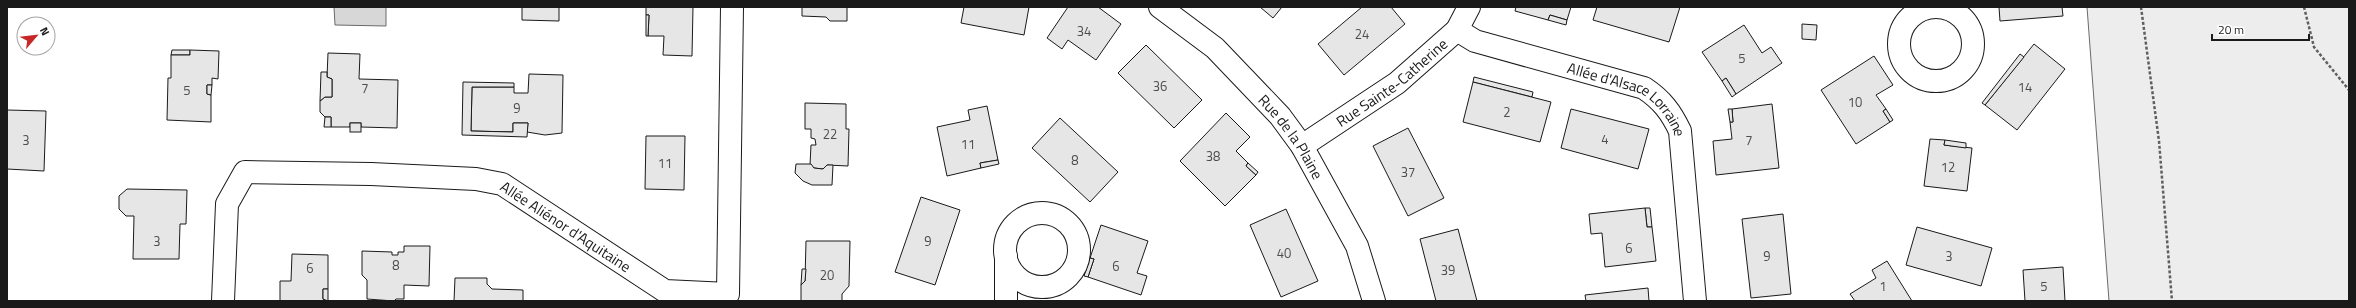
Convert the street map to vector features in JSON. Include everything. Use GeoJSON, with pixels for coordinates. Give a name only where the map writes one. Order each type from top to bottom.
{"type":"FeatureCollection","features":[{"type":"Feature","properties":{"kind":"street","name":"Allée Aliénor d'Aquitaine"},"geometry":{"type":"LineString","coordinates":[[223,301],[227,204],[245,172],[401,175],[476,179],[502,184],[665,291],[728,294],[732,7]]}},
{"type":"Feature","properties":{"kind":"street","name":"Rue de la Plaine"},"geometry":{"type":"LineString","coordinates":[[1160,7],[1215,48],[1280,116],[1302,146],[1357,246],[1374,301]]}},
{"type":"Feature","properties":{"kind":"street","name":"Rue Sainte-Catherine"},"geometry":{"type":"LineString","coordinates":[[1302,146],[1397,83],[1457,30],[1469,7]]}},
{"type":"Feature","properties":{"kind":"street","name":"Allée d'Alsace Lorraine"},"geometry":{"type":"LineString","coordinates":[[1457,30],[1475,41],[1644,88],[1657,97],[1670,110],[1680,131],[1695,301]]}},
{"type":"Feature","properties":{"kind":"street"},"geometry":{"type":"LineString","coordinates":[[1006,251],[1006,301]]}},
{"type":"Feature","properties":{"kind":"path"},"geometry":{"type":"LineString","coordinates":[[2141,7],[2159,141],[2172,301]]}},
{"type":"Feature","properties":{"kind":"path"},"geometry":{"type":"LineString","coordinates":[[2304,7],[2314,47],[2349,90]]}},
{"type":"Feature","properties":{"kind":"shaded area"},"geometry":{"type":"Polygon","coordinates":[[[334,7],[386,7],[386,26],[335,25],[334,7]]]}},
{"type":"Feature","properties":{"kind":"shaded area"},"geometry":{"type":"Polygon","coordinates":[[[2087,7],[2349,7],[2349,301],[2109,301],[2087,7]]]}},
{"type":"Feature","properties":{"kind":"building"},"geometry":{"type":"Polygon","coordinates":[[[522,7],[559,7],[559,21],[522,20],[522,7]]]}},
{"type":"Feature","properties":{"kind":"building"},"geometry":{"type":"Polygon","coordinates":[[[646,7],[693,7],[692,56],[663,55],[664,36],[648,36],[649,15],[646,15],[646,7]]]}},
{"type":"Feature","properties":{"kind":"building"},"geometry":{"type":"Polygon","coordinates":[[[802,7],[847,7],[847,21],[830,21],[826,17],[802,16],[802,7]]]}},
{"type":"Feature","properties":{"kind":"building"},"geometry":{"type":"Polygon","coordinates":[[[964,7],[1029,7],[1024,35],[961,23],[964,7]]]}},
{"type":"Feature","properties":{"kind":"building"},"geometry":{"type":"Polygon","coordinates":[[[1068,7],[1098,7],[1121,24],[1096,60],[1068,40],[1062,49],[1047,38],[1068,7]]]}},
{"type":"Feature","properties":{"kind":"building"},"geometry":{"type":"Polygon","coordinates":[[[1260,7],[1282,7],[1273,18],[1260,7]]]}},
{"type":"Feature","properties":{"kind":"building"},"geometry":{"type":"Polygon","coordinates":[[[1362,7],[1391,7],[1405,24],[1344,75],[1318,44],[1362,7]]]}},
{"type":"Feature","properties":{"kind":"building"},"geometry":{"type":"Polygon","coordinates":[[[1516,7],[1571,7],[1567,20],[1550,15],[1548,20],[1515,11],[1516,7]]]}},
{"type":"Feature","properties":{"kind":"building"},"geometry":{"type":"Polygon","coordinates":[[[1597,7],[1680,7],[1669,42],[1593,20],[1597,7]]]}},
{"type":"Feature","properties":{"kind":"building"},"geometry":{"type":"Polygon","coordinates":[[[1999,7],[2062,7],[2063,16],[2000,21],[1999,7]]]}},
{"type":"Feature","properties":{"kind":"building"},"geometry":{"type":"Polygon","coordinates":[[[646,15],[649,15],[648,36],[646,36],[646,15]]]}},
{"type":"Feature","properties":{"kind":"building"},"geometry":{"type":"Polygon","coordinates":[[[1550,15],[1567,20],[1566,25],[1548,20],[1550,15]]]}},
{"type":"Feature","properties":{"kind":"building"},"geometry":{"type":"Polygon","coordinates":[[[1802,24],[1817,25],[1816,40],[1802,39],[1802,24]]]}},
{"type":"Feature","properties":{"kind":"building"},"geometry":{"type":"Polygon","coordinates":[[[1744,25],[1762,53],[1771,47],[1782,63],[1736,94],[1726,78],[1722,81],[1702,52],[1744,25]]]}},
{"type":"Feature","properties":{"kind":"building"},"geometry":{"type":"Polygon","coordinates":[[[2034,44],[2065,69],[2017,130],[1985,105],[2034,44]]]}},
{"type":"Feature","properties":{"kind":"building"},"geometry":{"type":"Polygon","coordinates":[[[1146,45],[1202,100],[1174,128],[1118,73],[1146,45]]]}},
{"type":"Feature","properties":{"kind":"building"},"geometry":{"type":"Polygon","coordinates":[[[172,50],[190,50],[190,55],[171,55],[172,50]]]}},
{"type":"Feature","properties":{"kind":"building"},"geometry":{"type":"Polygon","coordinates":[[[190,50],[219,51],[218,79],[212,78],[212,85],[207,85],[207,94],[211,95],[211,122],[167,120],[168,78],[171,78],[171,55],[190,55],[190,50]]]}},
{"type":"Feature","properties":{"kind":"building"},"geometry":{"type":"Polygon","coordinates":[[[328,53],[360,54],[359,79],[398,80],[397,128],[361,127],[361,123],[350,123],[350,127],[331,127],[331,117],[325,117],[320,112],[320,101],[325,97],[332,97],[332,79],[327,77],[328,53]]]}},
{"type":"Feature","properties":{"kind":"building"},"geometry":{"type":"Polygon","coordinates":[[[2020,54],[2024,57],[1985,105],[1982,103],[2020,54]]]}},
{"type":"Feature","properties":{"kind":"building"},"geometry":{"type":"Polygon","coordinates":[[[1874,56],[1893,85],[1876,95],[1886,109],[1883,111],[1890,122],[1856,144],[1821,90],[1874,56]]]}},
{"type":"Feature","properties":{"kind":"building"},"geometry":{"type":"Polygon","coordinates":[[[321,72],[327,72],[327,77],[332,79],[332,97],[325,97],[320,101],[321,72]]]}},
{"type":"Feature","properties":{"kind":"building"},"geometry":{"type":"Polygon","coordinates":[[[529,74],[563,75],[562,133],[545,135],[527,132],[528,123],[513,123],[513,132],[471,131],[472,87],[514,87],[514,93],[528,93],[529,74]]]}},
{"type":"Feature","properties":{"kind":"building"},"geometry":{"type":"Polygon","coordinates":[[[1474,77],[1533,92],[1532,97],[1473,82],[1474,77]]]}},
{"type":"Feature","properties":{"kind":"building"},"geometry":{"type":"Polygon","coordinates":[[[1726,78],[1736,94],[1732,97],[1722,81],[1726,78]]]}},
{"type":"Feature","properties":{"kind":"building"},"geometry":{"type":"Polygon","coordinates":[[[463,82],[514,83],[514,87],[472,87],[471,131],[513,132],[513,123],[528,123],[527,137],[462,135],[463,82]]]}},
{"type":"Feature","properties":{"kind":"building"},"geometry":{"type":"Polygon","coordinates":[[[1473,82],[1551,102],[1540,142],[1463,122],[1473,82]]]}},
{"type":"Feature","properties":{"kind":"building"},"geometry":{"type":"Polygon","coordinates":[[[207,85],[212,85],[211,95],[207,94],[207,85]]]}},
{"type":"Feature","properties":{"kind":"building"},"geometry":{"type":"Polygon","coordinates":[[[805,103],[846,104],[846,129],[849,129],[848,166],[827,165],[823,169],[814,168],[810,165],[811,145],[816,145],[815,139],[811,138],[811,129],[805,129],[805,103]]]}},
{"type":"Feature","properties":{"kind":"building"},"geometry":{"type":"Polygon","coordinates":[[[1772,104],[1779,168],[1716,175],[1713,141],[1732,139],[1730,122],[1733,122],[1732,109],[1772,104]]]}},
{"type":"Feature","properties":{"kind":"building"},"geometry":{"type":"Polygon","coordinates":[[[987,106],[998,160],[980,163],[981,168],[947,176],[937,127],[970,120],[968,110],[987,106]]]}},
{"type":"Feature","properties":{"kind":"building"},"geometry":{"type":"Polygon","coordinates":[[[1571,109],[1649,129],[1638,169],[1561,148],[1571,109]]]}},
{"type":"Feature","properties":{"kind":"building"},"geometry":{"type":"Polygon","coordinates":[[[1728,109],[1732,109],[1733,122],[1730,122],[1728,109]]]}},
{"type":"Feature","properties":{"kind":"building"},"geometry":{"type":"Polygon","coordinates":[[[1886,109],[1893,120],[1890,122],[1883,111],[1886,109]]]}},
{"type":"Feature","properties":{"kind":"building"},"geometry":{"type":"Polygon","coordinates":[[[7,110],[46,111],[44,171],[7,169],[7,110]]]}},
{"type":"Feature","properties":{"kind":"building"},"geometry":{"type":"Polygon","coordinates":[[[1226,113],[1250,137],[1236,151],[1248,163],[1246,166],[1256,175],[1225,206],[1180,161],[1226,113]]]}},
{"type":"Feature","properties":{"kind":"building"},"geometry":{"type":"Polygon","coordinates":[[[325,117],[331,117],[331,127],[324,127],[325,117]]]}},
{"type":"Feature","properties":{"kind":"building"},"geometry":{"type":"Polygon","coordinates":[[[1060,118],[1118,172],[1090,202],[1032,148],[1060,118]]]}},
{"type":"Feature","properties":{"kind":"building"},"geometry":{"type":"Polygon","coordinates":[[[350,123],[361,123],[361,132],[350,132],[350,123]]]}},
{"type":"Feature","properties":{"kind":"building"},"geometry":{"type":"Polygon","coordinates":[[[1408,128],[1444,198],[1408,216],[1373,146],[1408,128]]]}},
{"type":"Feature","properties":{"kind":"building"},"geometry":{"type":"Polygon","coordinates":[[[646,136],[685,136],[684,190],[645,189],[646,136]]]}},
{"type":"Feature","properties":{"kind":"building"},"geometry":{"type":"Polygon","coordinates":[[[1930,139],[1945,140],[1944,145],[1972,148],[1967,191],[1924,186],[1930,139]]]}},
{"type":"Feature","properties":{"kind":"building"},"geometry":{"type":"Polygon","coordinates":[[[1945,140],[1966,143],[1966,148],[1944,145],[1945,140]]]}},
{"type":"Feature","properties":{"kind":"building"},"geometry":{"type":"Polygon","coordinates":[[[998,160],[999,164],[981,168],[980,163],[998,160]]]}},
{"type":"Feature","properties":{"kind":"building"},"geometry":{"type":"Polygon","coordinates":[[[1248,163],[1258,172],[1256,175],[1246,166],[1248,163]]]}},
{"type":"Feature","properties":{"kind":"building"},"geometry":{"type":"Polygon","coordinates":[[[796,164],[811,164],[814,168],[823,169],[827,165],[833,165],[832,185],[812,185],[803,181],[795,173],[796,164]]]}},
{"type":"Feature","properties":{"kind":"building"},"geometry":{"type":"Polygon","coordinates":[[[127,189],[187,190],[186,224],[180,224],[179,259],[133,259],[134,216],[126,216],[119,209],[119,196],[127,189]]]}},
{"type":"Feature","properties":{"kind":"building"},"geometry":{"type":"Polygon","coordinates":[[[921,197],[960,210],[935,285],[895,272],[921,197]]]}},
{"type":"Feature","properties":{"kind":"building"},"geometry":{"type":"Polygon","coordinates":[[[1645,208],[1650,208],[1652,227],[1647,227],[1645,208]]]}},
{"type":"Feature","properties":{"kind":"building"},"geometry":{"type":"Polygon","coordinates":[[[1645,208],[1647,227],[1652,227],[1656,261],[1605,267],[1602,233],[1591,234],[1589,214],[1645,208]]]}},
{"type":"Feature","properties":{"kind":"building"},"geometry":{"type":"Polygon","coordinates":[[[1286,209],[1318,281],[1281,297],[1250,225],[1286,209]]]}},
{"type":"Feature","properties":{"kind":"building"},"geometry":{"type":"Polygon","coordinates":[[[1783,214],[1791,294],[1751,298],[1742,219],[1783,214]]]}},
{"type":"Feature","properties":{"kind":"building"},"geometry":{"type":"Polygon","coordinates":[[[1101,225],[1148,241],[1137,273],[1147,276],[1141,295],[1088,277],[1094,259],[1090,258],[1101,225]]]}},
{"type":"Feature","properties":{"kind":"building"},"geometry":{"type":"Polygon","coordinates":[[[1917,227],[1992,248],[1981,286],[1906,265],[1917,227]]]}},
{"type":"Feature","properties":{"kind":"building"},"geometry":{"type":"Polygon","coordinates":[[[1458,229],[1477,301],[1436,301],[1420,239],[1458,229]]]}},
{"type":"Feature","properties":{"kind":"building"},"geometry":{"type":"Polygon","coordinates":[[[806,241],[850,241],[849,286],[842,294],[842,301],[801,301],[801,285],[805,281],[806,241]]]}},
{"type":"Feature","properties":{"kind":"building"},"geometry":{"type":"Polygon","coordinates":[[[404,246],[430,246],[429,286],[404,285],[404,299],[396,299],[394,301],[367,299],[367,280],[362,275],[362,251],[392,252],[392,255],[398,255],[398,252],[404,252],[404,246]]]}},
{"type":"Feature","properties":{"kind":"building"},"geometry":{"type":"Polygon","coordinates":[[[292,254],[328,255],[328,289],[323,289],[323,299],[326,301],[280,301],[280,281],[291,281],[292,254]]]}},
{"type":"Feature","properties":{"kind":"building"},"geometry":{"type":"Polygon","coordinates":[[[1090,258],[1094,259],[1088,277],[1084,276],[1090,258]]]}},
{"type":"Feature","properties":{"kind":"building"},"geometry":{"type":"Polygon","coordinates":[[[1887,261],[1912,301],[1855,301],[1850,294],[1876,278],[1872,270],[1887,261]]]}},
{"type":"Feature","properties":{"kind":"building"},"geometry":{"type":"Polygon","coordinates":[[[2063,267],[2065,301],[2025,301],[2023,270],[2063,267]]]}},
{"type":"Feature","properties":{"kind":"building"},"geometry":{"type":"Polygon","coordinates":[[[802,269],[806,269],[805,281],[801,285],[802,269]]]}},
{"type":"Feature","properties":{"kind":"building"},"geometry":{"type":"Polygon","coordinates":[[[455,278],[487,278],[487,284],[492,289],[523,290],[523,301],[454,301],[455,278]]]}},
{"type":"Feature","properties":{"kind":"building"},"geometry":{"type":"Polygon","coordinates":[[[1648,288],[1649,301],[1586,301],[1585,295],[1648,288]]]}},
{"type":"Feature","properties":{"kind":"building"},"geometry":{"type":"Polygon","coordinates":[[[323,289],[328,289],[328,301],[323,299],[323,289]]]}}]}
